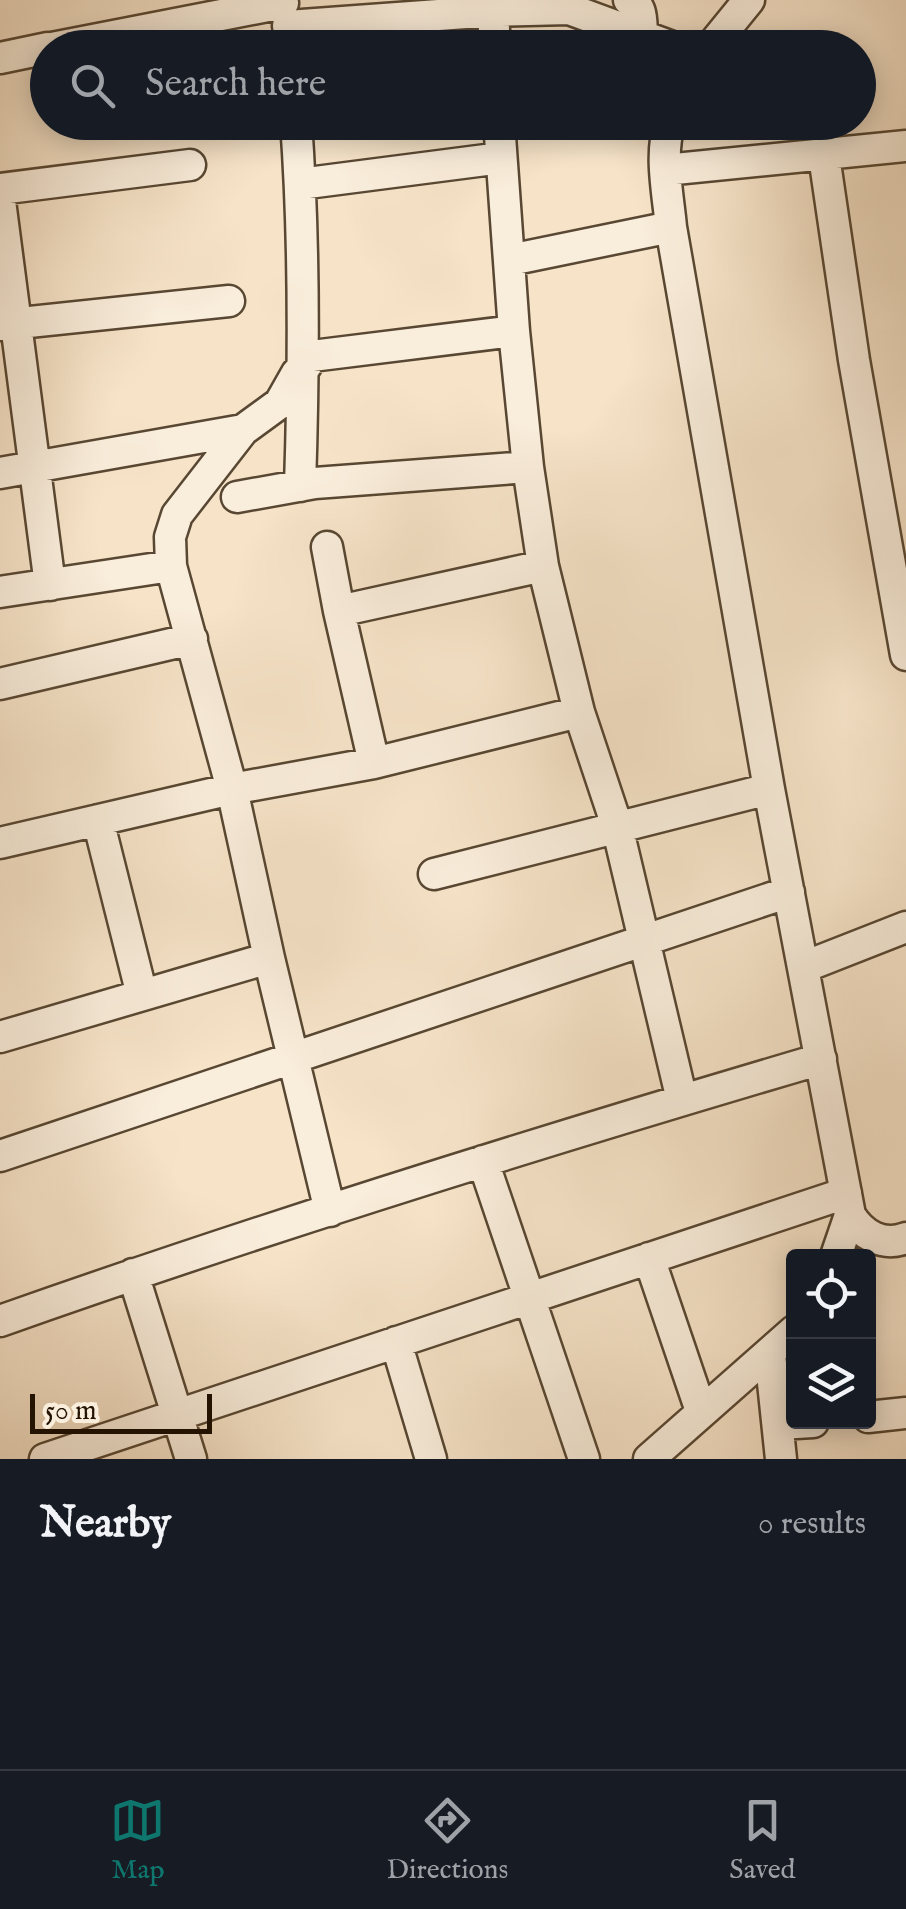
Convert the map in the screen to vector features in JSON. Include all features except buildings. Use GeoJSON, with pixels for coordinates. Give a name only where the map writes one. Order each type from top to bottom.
{"type":"FeatureCollection","features":[{"type":"Feature","properties":{"kind":"street"},"geometry":{"type":"LineString","coordinates":[[628,0],[639,8],[642,30]]}},
{"type":"Feature","properties":{"kind":"street"},"geometry":{"type":"LineString","coordinates":[[725,30],[750,0]]}},
{"type":"Feature","properties":{"kind":"street"},"geometry":{"type":"LineString","coordinates":[[479,6],[488,30]]}},
{"type":"Feature","properties":{"kind":"street"},"geometry":{"type":"LineString","coordinates":[[196,30],[286,19],[479,6],[569,9],[630,30]]}},
{"type":"Feature","properties":{"kind":"street"},"geometry":{"type":"LineString","coordinates":[[0,58],[30,52]]}},
{"type":"Feature","properties":{"kind":"street"},"geometry":{"type":"LineString","coordinates":[[297,140],[304,369],[300,486]]}},
{"type":"Feature","properties":{"kind":"street"},"geometry":{"type":"LineString","coordinates":[[500,140],[514,332],[543,566],[579,712],[617,826],[682,1100]]}},
{"type":"Feature","properties":{"kind":"street"},"geometry":{"type":"LineString","coordinates":[[667,140],[665,170],[672,227],[769,789],[848,1204],[857,1226],[869,1236],[884,1242],[902,1240]]}},
{"type":"Feature","properties":{"kind":"street"},"geometry":{"type":"LineString","coordinates":[[665,170],[906,146]]}},
{"type":"Feature","properties":{"kind":"street"},"geometry":{"type":"LineString","coordinates":[[824,156],[854,360],[901,600],[906,655]]}},
{"type":"Feature","properties":{"kind":"street"},"geometry":{"type":"LineString","coordinates":[[300,184],[500,158]]}},
{"type":"Feature","properties":{"kind":"street"},"geometry":{"type":"LineString","coordinates":[[0,189],[190,165]]}},
{"type":"Feature","properties":{"kind":"street"},"geometry":{"type":"LineString","coordinates":[[0,201],[8,324],[50,585]]}},
{"type":"Feature","properties":{"kind":"street"},"geometry":{"type":"LineString","coordinates":[[510,260],[672,227]]}},
{"type":"Feature","properties":{"kind":"street"},"geometry":{"type":"LineString","coordinates":[[8,324],[229,301]]}},
{"type":"Feature","properties":{"kind":"street"},"geometry":{"type":"LineString","coordinates":[[330,1210],[232,788],[172,566],[170,536],[178,515],[244,430],[280,403],[296,373],[316,354],[514,332]]}},
{"type":"Feature","properties":{"kind":"street"},"geometry":{"type":"LineString","coordinates":[[0,473],[244,430]]}},
{"type":"Feature","properties":{"kind":"street"},"geometry":{"type":"LineString","coordinates":[[237,497],[315,482],[528,467]]}},
{"type":"Feature","properties":{"kind":"street"},"geometry":{"type":"LineString","coordinates":[[327,547],[374,763]]}},
{"type":"Feature","properties":{"kind":"street"},"geometry":{"type":"LineString","coordinates":[[0,592],[172,566]]}},
{"type":"Feature","properties":{"kind":"street"},"geometry":{"type":"LineString","coordinates":[[339,611],[543,566]]}},
{"type":"Feature","properties":{"kind":"street"},"geometry":{"type":"LineString","coordinates":[[0,684],[192,638]]}},
{"type":"Feature","properties":{"kind":"street"},"geometry":{"type":"LineString","coordinates":[[0,843],[232,788],[374,763],[579,712]]}},
{"type":"Feature","properties":{"kind":"street"},"geometry":{"type":"LineString","coordinates":[[434,874],[769,789]]}},
{"type":"Feature","properties":{"kind":"street"},"geometry":{"type":"LineString","coordinates":[[98,820],[142,996]]}},
{"type":"Feature","properties":{"kind":"street"},"geometry":{"type":"LineString","coordinates":[[0,1156],[790,892]]}},
{"type":"Feature","properties":{"kind":"street"},"geometry":{"type":"LineString","coordinates":[[804,967],[906,927]]}},
{"type":"Feature","properties":{"kind":"street"},"geometry":{"type":"LineString","coordinates":[[0,1038],[269,958]]}},
{"type":"Feature","properties":{"kind":"street"},"geometry":{"type":"LineString","coordinates":[[0,1320],[484,1161],[821,1059]]}},
{"type":"Feature","properties":{"kind":"street"},"geometry":{"type":"LineString","coordinates":[[484,1161],[584,1459]]}},
{"type":"Feature","properties":{"kind":"street"},"geometry":{"type":"LineString","coordinates":[[838,1249],[848,1204]]}},
{"type":"Feature","properties":{"kind":"street"},"geometry":{"type":"LineString","coordinates":[[52,1458],[649,1258],[848,1204]]}},
{"type":"Feature","properties":{"kind":"street"},"geometry":{"type":"LineString","coordinates":[[876,1258],[902,1240]]}},
{"type":"Feature","properties":{"kind":"street"},"geometry":{"type":"LineString","coordinates":[[649,1258],[701,1411]]}},
{"type":"Feature","properties":{"kind":"street"},"geometry":{"type":"LineString","coordinates":[[133,1274],[191,1459]]}},
{"type":"Feature","properties":{"kind":"street"},"geometry":{"type":"LineString","coordinates":[[649,1459],[786,1339]]}},
{"type":"Feature","properties":{"kind":"street"},"geometry":{"type":"LineString","coordinates":[[396,1342],[431,1459]]}},
{"type":"Feature","properties":{"kind":"street"},"geometry":{"type":"LineString","coordinates":[[770,1354],[781,1459]]}},
{"type":"Feature","properties":{"kind":"street"},"geometry":{"type":"LineString","coordinates":[[876,1416],[906,1413]]}},
{"type":"Feature","properties":{"kind":"street"},"geometry":{"type":"LineString","coordinates":[[779,1424],[786,1424]]}}]}
